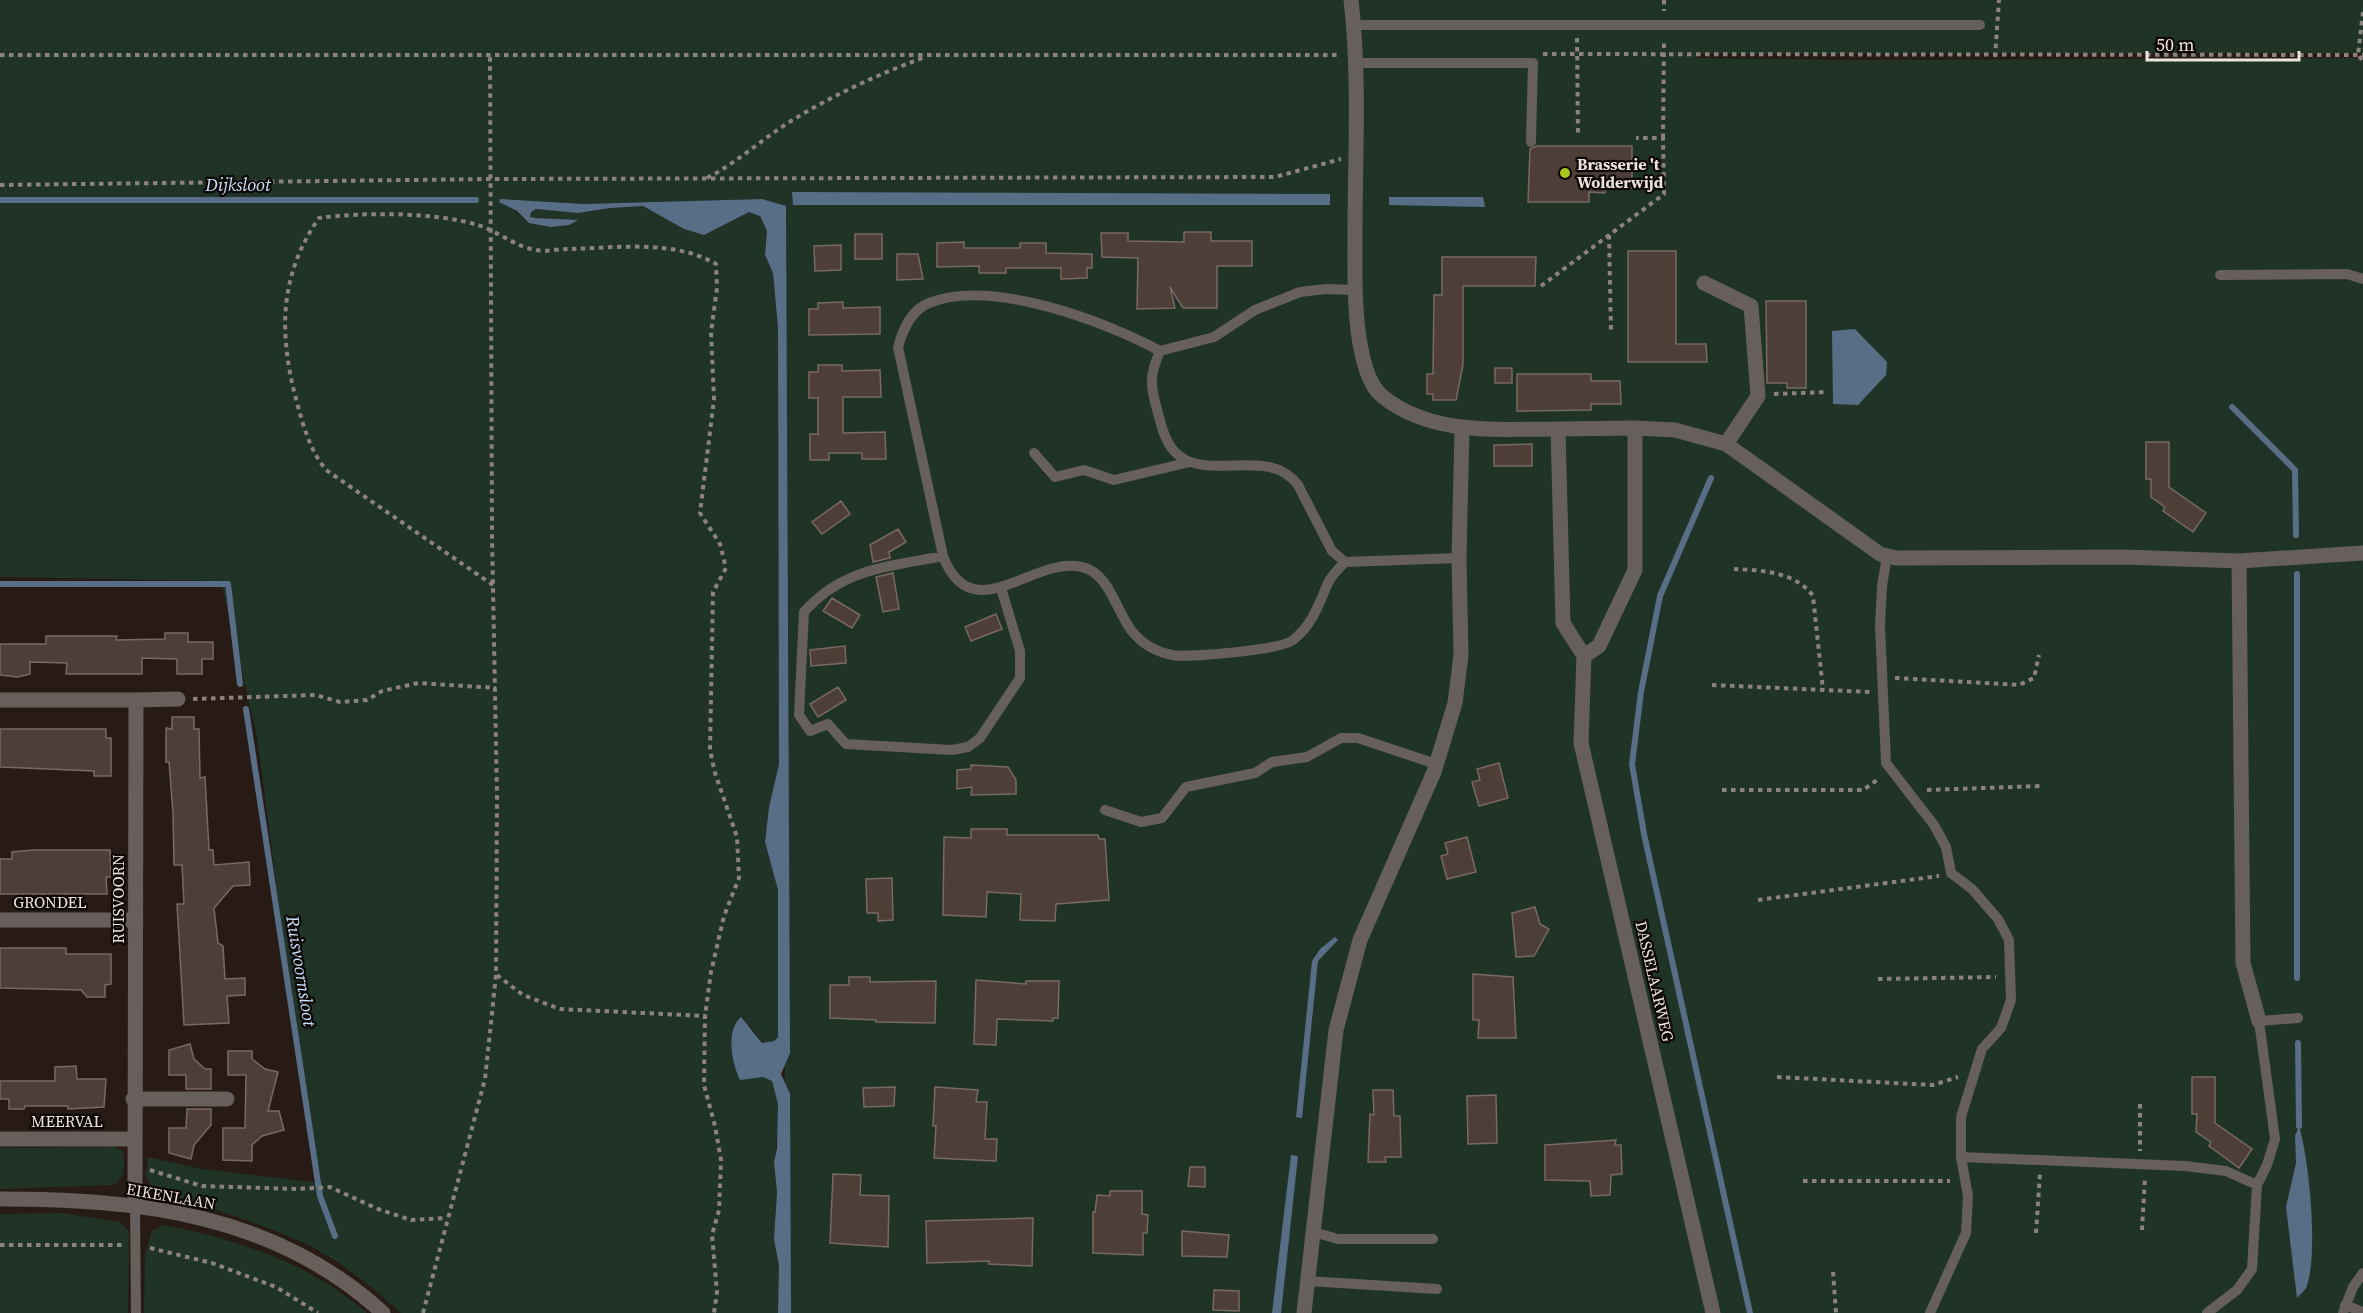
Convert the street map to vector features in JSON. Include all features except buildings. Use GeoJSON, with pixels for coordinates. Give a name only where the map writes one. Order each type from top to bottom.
{"type":"FeatureCollection","features":[{"type":"Feature","properties":{"kind":"street"},"geometry":{"type":"LineString","coordinates":[[1351,0],[1355,59],[1355,291],[1359,339],[1371,381],[1381,395],[1407,412],[1462,429],[1635,428],[1675,430],[1726,444],[1880,554],[1887,556],[2124,557],[2239,561],[2363,553]]}},
{"type":"Feature","properties":{"kind":"street"},"geometry":{"type":"LineString","coordinates":[[1704,283],[1751,306],[1758,396],[1726,444]]}},
{"type":"Feature","properties":{"kind":"street"},"geometry":{"type":"LineString","coordinates":[[1558,429],[1563,622],[1584,656],[1599,646],[1635,570],[1635,428]]}},
{"type":"Feature","properties":{"kind":"street"},"geometry":{"type":"LineString","coordinates":[[1304,1313],[1336,1030],[1360,940],[1437,764],[1455,703],[1461,655],[1459,558],[1462,429]]}},
{"type":"Feature","properties":{"kind":"street"},"geometry":{"type":"LineString","coordinates":[[2239,561],[2243,963],[2259,1021]]}},
{"type":"Feature","properties":{"kind":"street","name":"DASSELAARWEG"},"geometry":{"type":"LineString","coordinates":[[1584,656],[1581,743],[1713,1313]]}},
{"type":"Feature","properties":{"kind":"street"},"geometry":{"type":"LineString","coordinates":[[0,700],[178,699]]}},
{"type":"Feature","properties":{"kind":"street","name":"RUISVOORN"},"geometry":{"type":"LineString","coordinates":[[135,1205],[133,1099],[136,700]]}},
{"type":"Feature","properties":{"kind":"street","name":"GRONDEL"},"geometry":{"type":"LineString","coordinates":[[0,920],[136,920]]}},
{"type":"Feature","properties":{"kind":"street"},"geometry":{"type":"LineString","coordinates":[[133,1099],[227,1099]]}},
{"type":"Feature","properties":{"kind":"street","name":"MEERVAL"},"geometry":{"type":"LineString","coordinates":[[0,1139],[134,1138]]}},
{"type":"Feature","properties":{"kind":"street","name":"EIKENLAAN"},"geometry":{"type":"LineString","coordinates":[[0,1200],[135,1205],[199,1216],[247,1231],[318,1264],[383,1313]]}},
{"type":"Feature","properties":{"kind":"lane"},"geometry":{"type":"LineString","coordinates":[[1354,25],[1980,25]]}},
{"type":"Feature","properties":{"kind":"lane"},"geometry":{"type":"LineString","coordinates":[[1355,59],[1533,63],[1530,142]]}},
{"type":"Feature","properties":{"kind":"lane"},"geometry":{"type":"LineString","coordinates":[[2220,275],[2347,274],[2363,279]]}},
{"type":"Feature","properties":{"kind":"lane"},"geometry":{"type":"LineString","coordinates":[[1345,562],[1329,581],[1310,624],[1290,643],[1257,651],[1174,656],[1147,647],[1130,629],[1096,572],[1081,566],[1056,566],[1001,588],[982,591],[964,583],[949,569],[943,556],[898,347],[912,315],[928,303],[954,297],[1014,300],[1053,308],[1108,327],[1160,351],[1214,336],[1255,310],[1300,292],[1326,289],[1355,291]]}},
{"type":"Feature","properties":{"kind":"lane"},"geometry":{"type":"LineString","coordinates":[[1160,351],[1150,381],[1156,408],[1163,430],[1174,451],[1190,462]]}},
{"type":"Feature","properties":{"kind":"lane"},"geometry":{"type":"LineString","coordinates":[[1035,453],[1055,477],[1084,470],[1114,480],[1190,462],[1277,467],[1293,478],[1332,551],[1345,562],[1459,558]]}},
{"type":"Feature","properties":{"kind":"lane"},"geometry":{"type":"LineString","coordinates":[[943,556],[861,572],[828,588],[804,612],[799,715],[810,730],[828,724],[846,744],[952,750],[968,747],[980,738],[1020,678],[1020,651],[1001,588]]}},
{"type":"Feature","properties":{"kind":"lane"},"geometry":{"type":"LineString","coordinates":[[1887,556],[1882,585],[1882,692],[1886,763],[1934,825],[1946,846],[1951,873],[1972,889],[1998,919],[2010,940],[2011,1000],[2001,1028],[1982,1049],[1960,1117],[1961,1157],[1968,1196],[1966,1233],[1930,1313]]}},
{"type":"Feature","properties":{"kind":"lane"},"geometry":{"type":"LineString","coordinates":[[1105,810],[1141,822],[1162,818],[1186,787],[1255,773],[1272,762],[1307,757],[1341,738],[1358,738],[1437,764]]}},
{"type":"Feature","properties":{"kind":"lane"},"geometry":{"type":"LineString","coordinates":[[2207,1313],[2237,1290],[2252,1269],[2258,1185],[2275,1138],[2259,1021],[2298,1018]]}},
{"type":"Feature","properties":{"kind":"lane"},"geometry":{"type":"LineString","coordinates":[[1961,1157],[2143,1164],[2226,1171],[2258,1185]]}},
{"type":"Feature","properties":{"kind":"lane"},"geometry":{"type":"LineString","coordinates":[[135,1205],[136,1313]]}},
{"type":"Feature","properties":{"kind":"lane"},"geometry":{"type":"LineString","coordinates":[[1313,1232],[1338,1239],[1433,1239]]}},
{"type":"Feature","properties":{"kind":"lane"},"geometry":{"type":"LineString","coordinates":[[2363,1273],[2344,1309],[2363,1312]]}},
{"type":"Feature","properties":{"kind":"lane"},"geometry":{"type":"LineString","coordinates":[[1307,1281],[1437,1289]]}},
{"type":"Feature","properties":{"kind":"path"},"geometry":{"type":"LineString","coordinates":[[1995,57],[1999,0]]}},
{"type":"Feature","properties":{"kind":"path"},"geometry":{"type":"LineString","coordinates":[[2363,12],[2360,55],[2363,62]]}},
{"type":"Feature","properties":{"kind":"path"},"geometry":{"type":"LineString","coordinates":[[1578,48],[1578,137]]}},
{"type":"Feature","properties":{"kind":"path"},"geometry":{"type":"LineString","coordinates":[[0,55],[1355,59]]}},
{"type":"Feature","properties":{"kind":"path"},"geometry":{"type":"LineString","coordinates":[[423,1313],[446,1218],[485,1079],[496,975],[496,688],[493,585],[490,55]]}},
{"type":"Feature","properties":{"kind":"path"},"geometry":{"type":"LineString","coordinates":[[1541,286],[1664,194],[1664,55],[1995,57],[2360,55]]}},
{"type":"Feature","properties":{"kind":"path"},"geometry":{"type":"LineString","coordinates":[[706,179],[729,167],[790,122],[846,90],[928,56]]}},
{"type":"Feature","properties":{"kind":"path"},"geometry":{"type":"LineString","coordinates":[[1636,138],[1663,138]]}},
{"type":"Feature","properties":{"kind":"path"},"geometry":{"type":"LineString","coordinates":[[0,185],[490,178],[1275,177],[1355,155]]}},
{"type":"Feature","properties":{"kind":"path"},"geometry":{"type":"LineString","coordinates":[[493,585],[327,470],[313,453],[286,359],[284,334],[285,309],[293,269],[303,241],[319,218],[345,214],[394,215],[455,221],[490,231],[537,250],[658,247],[702,257],[716,264],[717,288],[711,332],[714,399],[700,513],[720,544],[726,568],[713,592],[710,750],[715,773],[737,837],[739,878],[724,916],[711,972],[705,1016],[704,1085],[721,1160],[719,1210],[712,1235],[717,1292],[714,1313]]}},
{"type":"Feature","properties":{"kind":"path"},"geometry":{"type":"LineString","coordinates":[[1609,235],[1611,331]]}},
{"type":"Feature","properties":{"kind":"path"},"geometry":{"type":"LineString","coordinates":[[1770,398],[1776,392],[1827,392]]}},
{"type":"Feature","properties":{"kind":"path"},"geometry":{"type":"LineString","coordinates":[[1734,569],[1786,576],[1806,586],[1813,596],[1823,690]]}},
{"type":"Feature","properties":{"kind":"path"},"geometry":{"type":"LineString","coordinates":[[1882,678],[2019,685],[2034,678],[2039,655]]}},
{"type":"Feature","properties":{"kind":"path"},"geometry":{"type":"LineString","coordinates":[[178,699],[316,695],[340,702],[367,700],[382,691],[418,683],[496,688]]}},
{"type":"Feature","properties":{"kind":"path"},"geometry":{"type":"LineString","coordinates":[[1712,685],[1882,692]]}},
{"type":"Feature","properties":{"kind":"path"},"geometry":{"type":"LineString","coordinates":[[1722,790],[1863,790],[1891,770]]}},
{"type":"Feature","properties":{"kind":"path"},"geometry":{"type":"LineString","coordinates":[[1908,791],[2041,786]]}},
{"type":"Feature","properties":{"kind":"path"},"geometry":{"type":"LineString","coordinates":[[1758,900],[1912,881],[1951,873]]}},
{"type":"Feature","properties":{"kind":"path"},"geometry":{"type":"LineString","coordinates":[[496,975],[523,995],[560,1009],[705,1016]]}},
{"type":"Feature","properties":{"kind":"path"},"geometry":{"type":"LineString","coordinates":[[1878,979],[2012,977]]}},
{"type":"Feature","properties":{"kind":"path"},"geometry":{"type":"LineString","coordinates":[[1777,1077],[1934,1084],[1973,1072]]}},
{"type":"Feature","properties":{"kind":"path"},"geometry":{"type":"LineString","coordinates":[[2140,1104],[2143,1164],[2142,1230]]}},
{"type":"Feature","properties":{"kind":"path"},"geometry":{"type":"LineString","coordinates":[[2036,1233],[2040,1160]]}},
{"type":"Feature","properties":{"kind":"path"},"geometry":{"type":"LineString","coordinates":[[134,1165],[202,1185],[330,1187],[378,1209],[411,1220],[446,1218]]}},
{"type":"Feature","properties":{"kind":"path"},"geometry":{"type":"LineString","coordinates":[[1803,1181],[1966,1180]]}},
{"type":"Feature","properties":{"kind":"path"},"geometry":{"type":"LineString","coordinates":[[0,1245],[135,1245],[212,1263],[276,1287],[318,1313]]}},
{"type":"Feature","properties":{"kind":"path"},"geometry":{"type":"LineString","coordinates":[[1833,1272],[1836,1313]]}},
{"type":"Feature","properties":{"kind":"green space"},"geometry":{"type":"Polygon","coordinates":[[[0,0],[2363,0],[2363,53],[1696,54],[1696,58],[1846,60],[2363,58],[2363,1313],[785,1313],[784,206],[762,199],[583,204],[500,199],[529,223],[577,221],[530,217],[531,212],[536,209],[578,213],[643,206],[684,229],[752,212],[760,216],[767,231],[765,255],[773,273],[778,328],[779,764],[769,807],[765,842],[778,890],[778,1037],[774,1041],[762,1043],[749,1024],[763,1077],[772,1081],[778,1104],[774,1162],[777,1192],[774,1239],[779,1266],[778,1313],[401,1313],[343,1266],[304,1243],[231,1215],[155,1193],[146,1176],[148,1157],[202,1169],[321,1183],[281,920],[257,736],[221,581],[0,577],[0,0]],[[792,192],[793,203],[1330,194],[792,192]]]}},
{"type":"Feature","properties":{"kind":"green space"},"geometry":{"type":"Polygon","coordinates":[[[115,1147],[123,1151],[124,1165],[123,1174],[114,1185],[0,1189],[0,1148],[115,1147]]]}},
{"type":"Feature","properties":{"kind":"green space"},"geometry":{"type":"Polygon","coordinates":[[[62,1213],[119,1222],[129,1231],[128,1313],[0,1313],[0,1214],[62,1213]]]}},
{"type":"Feature","properties":{"kind":"green space"},"geometry":{"type":"Polygon","coordinates":[[[164,1225],[219,1238],[271,1255],[321,1280],[367,1313],[144,1313],[145,1254],[152,1231],[164,1225]]]}},
{"type":"Feature","properties":{"kind":"water"},"geometry":{"type":"Polygon","coordinates":[[[792,192],[1330,194],[1330,205],[793,205],[792,192]]]}},
{"type":"Feature","properties":{"kind":"water"},"geometry":{"type":"Polygon","coordinates":[[[1389,197],[1483,197],[1485,207],[1389,205],[1389,197]]]}},
{"type":"Feature","properties":{"kind":"water"},"geometry":{"type":"Polygon","coordinates":[[[500,199],[583,204],[762,199],[786,206],[790,1053],[781,1074],[790,1094],[791,1313],[778,1313],[779,1266],[774,1239],[777,1192],[774,1162],[777,1148],[778,1104],[772,1081],[763,1077],[740,1080],[732,1047],[733,1030],[741,1017],[762,1043],[774,1041],[778,1037],[778,890],[765,842],[769,807],[779,764],[778,328],[773,273],[765,255],[767,231],[760,216],[749,212],[704,235],[684,229],[643,206],[578,213],[536,209],[531,212],[530,217],[578,220],[569,225],[551,227],[529,223],[517,211],[499,202],[500,199]]]}},
{"type":"Feature","properties":{"kind":"water"},"geometry":{"type":"Polygon","coordinates":[[[1855,329],[1887,362],[1886,375],[1858,405],[1833,404],[1832,331],[1855,329]]]}},
{"type":"Feature","properties":{"kind":"water"},"geometry":{"type":"Polygon","coordinates":[[[1335,937],[1338,940],[1318,961],[1302,1118],[1296,1117],[1312,961],[1320,949],[1335,937]]]}},
{"type":"Feature","properties":{"kind":"water"},"geometry":{"type":"Polygon","coordinates":[[[2299,1126],[2309,1183],[2312,1254],[2306,1288],[2297,1298],[2286,1207],[2296,1163],[2295,1136],[2299,1126]]]}},
{"type":"Feature","properties":{"kind":"water"},"geometry":{"type":"Polygon","coordinates":[[[1291,1155],[1298,1156],[1281,1313],[1272,1313],[1291,1155]]]}},
{"type":"Feature","properties":{"kind":"waterway","name":"Dijksloot"},"geometry":{"type":"LineString","coordinates":[[0,200],[476,200]]}},
{"type":"Feature","properties":{"kind":"waterway"},"geometry":{"type":"LineString","coordinates":[[2232,407],[2295,470],[2296,535]]}},
{"type":"Feature","properties":{"kind":"waterway"},"geometry":{"type":"LineString","coordinates":[[1711,478],[1660,596],[1641,692],[1632,764],[1644,834],[1750,1313]]}},
{"type":"Feature","properties":{"kind":"waterway"},"geometry":{"type":"LineString","coordinates":[[2297,574],[2297,978]]}},
{"type":"Feature","properties":{"kind":"waterway","name":"Ruisvoornsloot"},"geometry":{"type":"LineString","coordinates":[[0,584],[228,584],[240,684]]}},
{"type":"Feature","properties":{"kind":"waterway","name":"Ruisvoornsloot"},"geometry":{"type":"LineString","coordinates":[[246,709],[320,1196],[335,1236]]}},
{"type":"Feature","properties":{"kind":"waterway"},"geometry":{"type":"LineString","coordinates":[[2298,1043],[2299,1126]]}},
{"type":"Feature","properties":{"kind":"place","name":"Brasserie 't Wolderwijd"},"geometry":{"type":"Point","coordinates":[1565,173]}}]}
